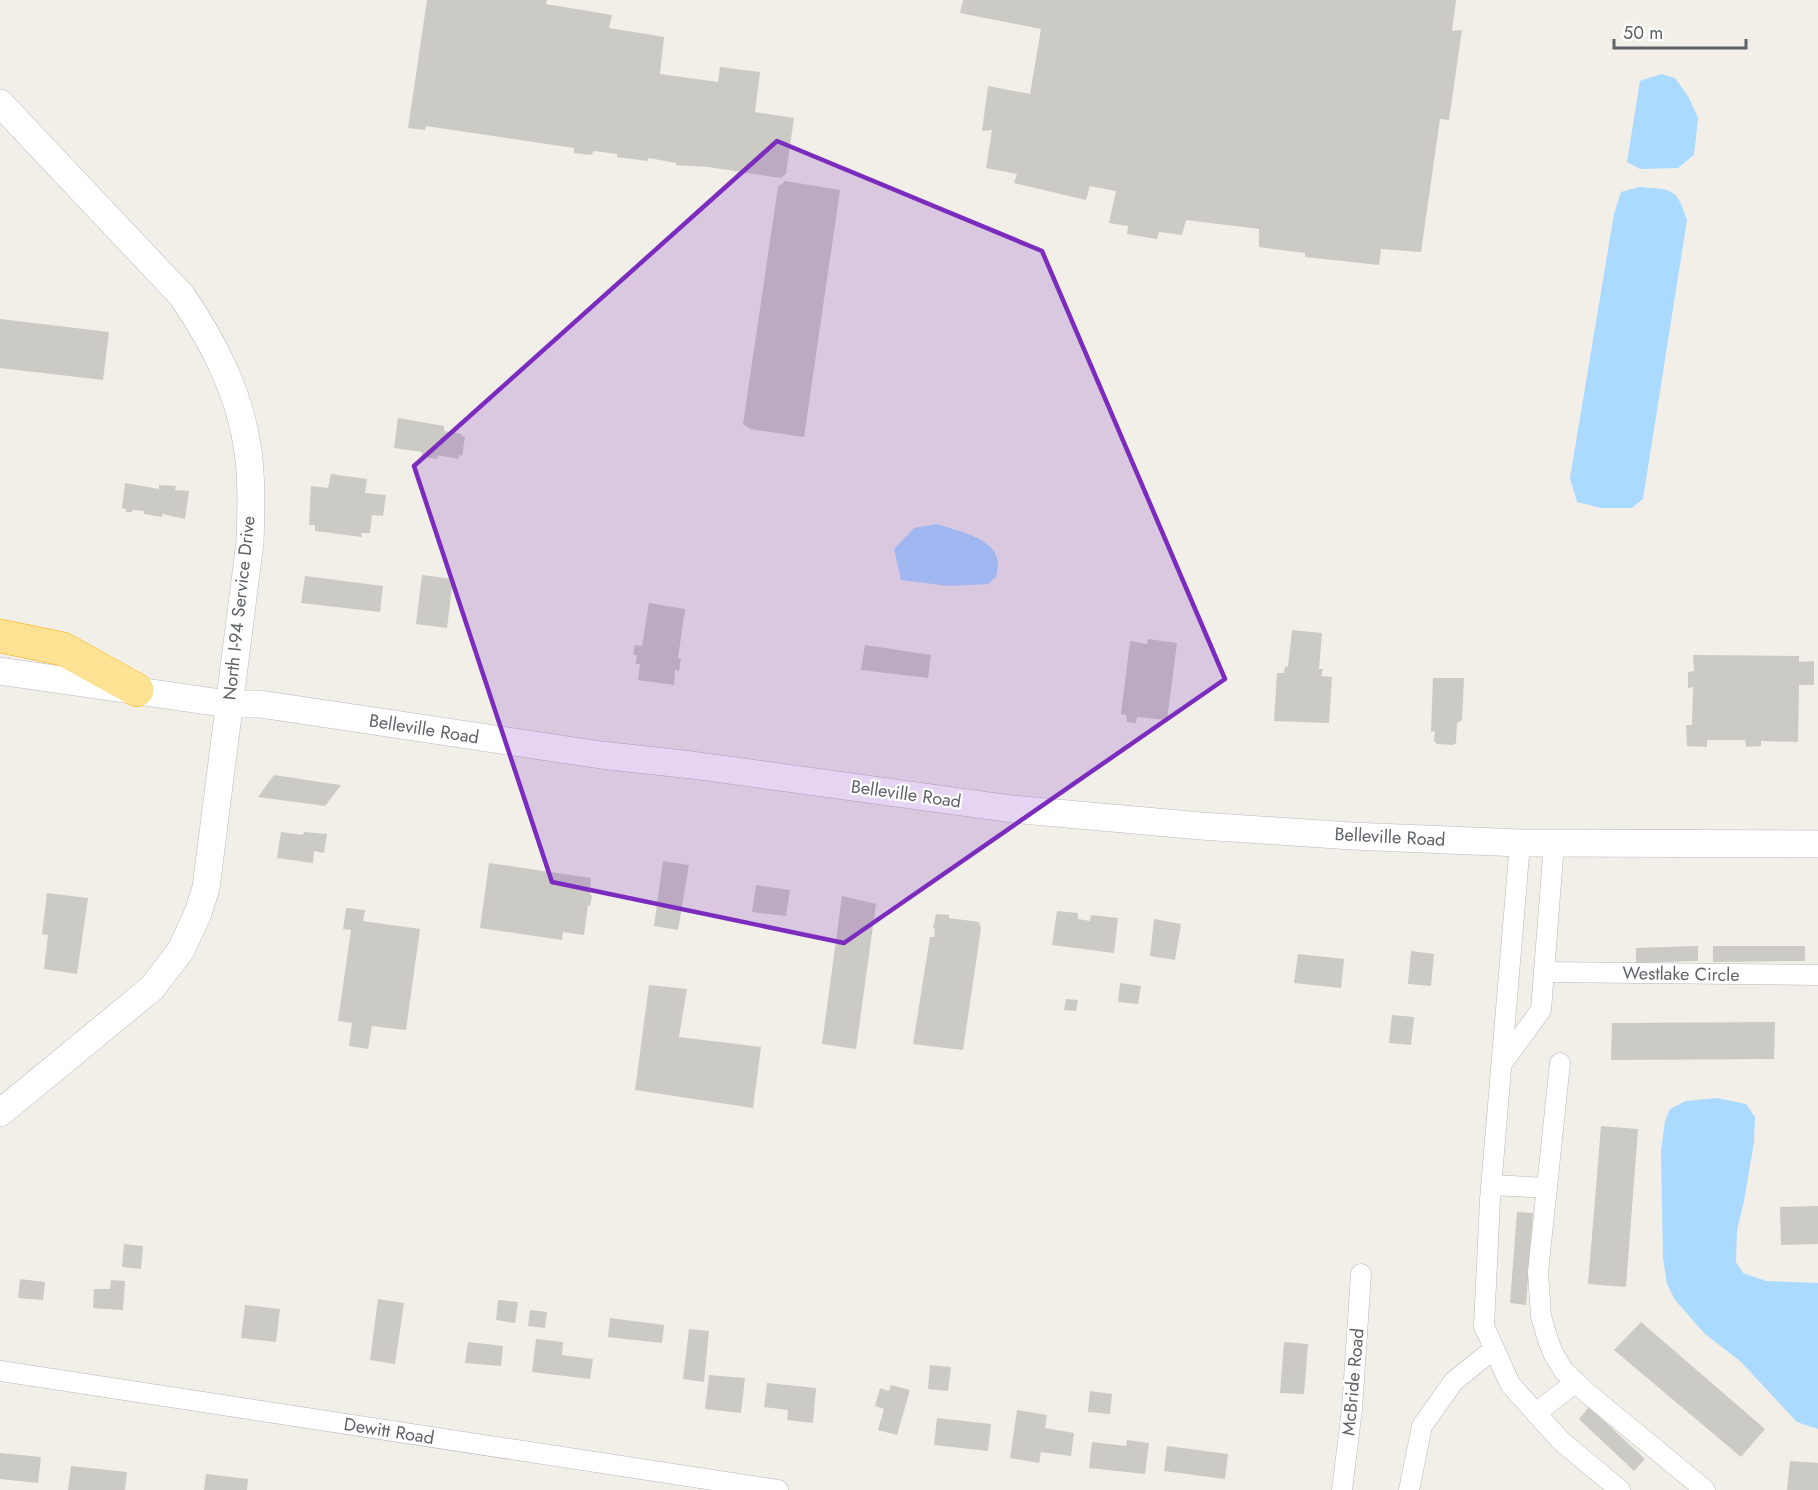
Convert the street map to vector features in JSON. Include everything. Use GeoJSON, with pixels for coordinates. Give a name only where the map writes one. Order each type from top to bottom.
{"type":"FeatureCollection","features":[{"type":"Feature","properties":{"kind":"highway"},"geometry":{"type":"LineString","coordinates":[[0,636],[63,649],[137,690]]}},
{"type":"Feature","properties":{"kind":"main road","name":"North I-94 Service Drive"},"geometry":{"type":"LineString","coordinates":[[0,103],[182,296],[200,322],[219,355],[242,419],[251,482],[250,542],[228,704],[224,755],[206,888],[198,913],[181,950],[152,988],[0,1113]]}},
{"type":"Feature","properties":{"kind":"main road","name":"Belleville Road"},"geometry":{"type":"LineString","coordinates":[[0,671],[228,704],[260,704],[601,755],[692,765],[1012,809],[1201,826],[1352,836],[1554,844],[1818,844]]}},
{"type":"Feature","properties":{"kind":"street"},"geometry":{"type":"LineString","coordinates":[[1521,843],[1492,1185],[1484,1326],[1510,1384],[1561,1441],[1620,1490]]}},
{"type":"Feature","properties":{"kind":"street"},"geometry":{"type":"LineString","coordinates":[[1503,1062],[1541,1010],[1554,844]]}},
{"type":"Feature","properties":{"kind":"street","name":"Westlake Circle"},"geometry":{"type":"LineString","coordinates":[[1544,972],[1818,975]]}},
{"type":"Feature","properties":{"kind":"street"},"geometry":{"type":"LineString","coordinates":[[1560,1064],[1538,1272],[1541,1316],[1554,1356],[1564,1371],[1576,1382],[1706,1490]]}},
{"type":"Feature","properties":{"kind":"street"},"geometry":{"type":"LineString","coordinates":[[1492,1185],[1547,1188]]}},
{"type":"Feature","properties":{"kind":"street","name":"McBride Road"},"geometry":{"type":"LineString","coordinates":[[1342,1490],[1352,1409],[1361,1274]]}},
{"type":"Feature","properties":{"kind":"street"},"geometry":{"type":"LineString","coordinates":[[1409,1490],[1422,1426],[1454,1381],[1494,1349]]}},
{"type":"Feature","properties":{"kind":"street","name":"Dewitt Road"},"geometry":{"type":"LineString","coordinates":[[0,1371],[778,1490]]}},
{"type":"Feature","properties":{"kind":"street"},"geometry":{"type":"LineString","coordinates":[[1536,1413],[1576,1382]]}},
{"type":"Feature","properties":{"kind":"highlighted area"},"geometry":{"type":"Polygon","coordinates":[[[777,141],[1042,251],[1225,679],[844,943],[552,882],[414,466],[777,141]]]}},
{"type":"Feature","properties":{"kind":"water"},"geometry":{"type":"Polygon","coordinates":[[[1661,74],[1675,78],[1688,96],[1698,118],[1694,155],[1678,168],[1640,169],[1627,162],[1640,81],[1661,74]]]}},
{"type":"Feature","properties":{"kind":"water"},"geometry":{"type":"Polygon","coordinates":[[[1640,187],[1672,192],[1680,201],[1687,220],[1643,499],[1632,508],[1601,508],[1577,502],[1570,478],[1614,214],[1621,192],[1640,187]]]}},
{"type":"Feature","properties":{"kind":"water"},"geometry":{"type":"Polygon","coordinates":[[[937,524],[972,535],[988,545],[998,560],[996,577],[988,584],[949,586],[901,580],[894,549],[914,528],[937,524]]]}},
{"type":"Feature","properties":{"kind":"water"},"geometry":{"type":"Polygon","coordinates":[[[1717,1098],[1746,1104],[1755,1117],[1754,1142],[1737,1230],[1736,1262],[1743,1273],[1766,1281],[1818,1283],[1818,1429],[1797,1422],[1740,1361],[1705,1334],[1675,1300],[1667,1284],[1663,1258],[1661,1151],[1665,1121],[1670,1109],[1686,1101],[1717,1098]]]}},
{"type":"Feature","properties":{"kind":"building"},"geometry":{"type":"Polygon","coordinates":[[[427,0],[547,0],[546,4],[612,15],[609,28],[664,37],[660,74],[718,82],[720,67],[760,72],[755,112],[794,118],[786,174],[781,178],[708,167],[676,165],[676,163],[649,158],[647,161],[617,157],[617,154],[594,151],[591,155],[574,153],[574,148],[426,126],[425,130],[408,128],[427,0]]]}},
{"type":"Feature","properties":{"kind":"building"},"geometry":{"type":"Polygon","coordinates":[[[963,0],[1456,0],[1452,31],[1462,30],[1449,120],[1440,119],[1421,252],[1381,249],[1379,265],[1305,257],[1305,253],[1259,247],[1259,229],[1186,220],[1182,235],[1159,232],[1157,239],[1127,234],[1128,226],[1109,223],[1116,191],[1090,186],[1086,200],[1014,183],[1017,174],[986,168],[992,130],[982,131],[988,86],[1030,94],[1041,29],[960,13],[963,0]]]}},
{"type":"Feature","properties":{"kind":"building"},"geometry":{"type":"Polygon","coordinates":[[[785,181],[840,190],[804,437],[750,429],[743,424],[778,187],[785,181]]]}},
{"type":"Feature","properties":{"kind":"building"},"geometry":{"type":"Polygon","coordinates":[[[0,319],[109,332],[103,380],[0,368],[0,319]]]}},
{"type":"Feature","properties":{"kind":"building"},"geometry":{"type":"Polygon","coordinates":[[[398,418],[444,426],[444,431],[462,434],[465,437],[462,456],[459,455],[458,459],[438,455],[437,459],[422,457],[422,452],[394,448],[398,418]]]}},
{"type":"Feature","properties":{"kind":"building"},"geometry":{"type":"Polygon","coordinates":[[[331,474],[367,479],[365,493],[386,495],[383,516],[372,515],[370,533],[361,533],[362,537],[315,531],[315,525],[309,525],[311,486],[328,488],[331,474]]]}},
{"type":"Feature","properties":{"kind":"building"},"geometry":{"type":"Polygon","coordinates":[[[125,483],[159,489],[159,485],[176,486],[175,490],[189,491],[185,519],[162,514],[162,517],[144,514],[144,511],[126,512],[126,509],[122,508],[125,483]]]}},
{"type":"Feature","properties":{"kind":"building"},"geometry":{"type":"Polygon","coordinates":[[[422,575],[453,579],[447,628],[416,624],[422,575]]]}},
{"type":"Feature","properties":{"kind":"building"},"geometry":{"type":"Polygon","coordinates":[[[305,576],[383,586],[380,612],[301,603],[305,576]]]}},
{"type":"Feature","properties":{"kind":"building"},"geometry":{"type":"Polygon","coordinates":[[[649,603],[685,609],[678,658],[681,659],[679,671],[675,670],[674,685],[638,680],[640,664],[636,664],[637,655],[633,655],[635,645],[642,646],[649,603]]]}},
{"type":"Feature","properties":{"kind":"building"},"geometry":{"type":"Polygon","coordinates":[[[1292,630],[1322,633],[1319,669],[1323,669],[1321,676],[1332,677],[1329,723],[1274,721],[1277,673],[1284,673],[1285,666],[1288,667],[1292,630]]]}},
{"type":"Feature","properties":{"kind":"building"},"geometry":{"type":"Polygon","coordinates":[[[1148,639],[1177,643],[1167,720],[1137,717],[1136,723],[1127,722],[1126,715],[1121,714],[1130,641],[1147,644],[1148,639]]]}},
{"type":"Feature","properties":{"kind":"building"},"geometry":{"type":"Polygon","coordinates":[[[865,645],[931,655],[928,678],[861,670],[865,645]]]}},
{"type":"Feature","properties":{"kind":"building"},"geometry":{"type":"Polygon","coordinates":[[[1693,655],[1799,656],[1799,662],[1814,661],[1814,685],[1799,685],[1798,742],[1761,741],[1761,746],[1746,747],[1745,740],[1707,740],[1707,747],[1687,746],[1686,725],[1692,725],[1693,687],[1688,688],[1688,672],[1694,671],[1693,655]]]}},
{"type":"Feature","properties":{"kind":"building"},"geometry":{"type":"Polygon","coordinates":[[[1433,678],[1464,678],[1462,720],[1457,723],[1456,743],[1453,745],[1437,744],[1434,741],[1435,731],[1431,732],[1433,678]]]}},
{"type":"Feature","properties":{"kind":"building"},"geometry":{"type":"Polygon","coordinates":[[[274,775],[341,785],[325,806],[258,797],[274,775]]]}},
{"type":"Feature","properties":{"kind":"building"},"geometry":{"type":"Polygon","coordinates":[[[281,832],[303,835],[304,832],[327,834],[324,853],[314,851],[313,863],[277,858],[281,832]]]}},
{"type":"Feature","properties":{"kind":"building"},"geometry":{"type":"Polygon","coordinates":[[[663,861],[689,865],[678,930],[654,926],[663,861]]]}},
{"type":"Feature","properties":{"kind":"building"},"geometry":{"type":"Polygon","coordinates":[[[489,863],[591,878],[590,894],[592,896],[590,906],[588,905],[584,935],[563,932],[562,940],[480,928],[489,863]]]}},
{"type":"Feature","properties":{"kind":"building"},"geometry":{"type":"Polygon","coordinates":[[[756,885],[790,890],[786,916],[752,912],[756,885]]]}},
{"type":"Feature","properties":{"kind":"building"},"geometry":{"type":"Polygon","coordinates":[[[47,893],[88,898],[77,974],[44,969],[48,935],[42,934],[47,893]]]}},
{"type":"Feature","properties":{"kind":"building"},"geometry":{"type":"Polygon","coordinates":[[[842,896],[876,904],[856,1049],[822,1044],[842,896]]]}},
{"type":"Feature","properties":{"kind":"building"},"geometry":{"type":"Polygon","coordinates":[[[346,908],[365,910],[363,921],[420,929],[406,1030],[372,1026],[368,1049],[349,1046],[352,1023],[338,1021],[351,930],[343,929],[346,908]]]}},
{"type":"Feature","properties":{"kind":"building"},"geometry":{"type":"Polygon","coordinates":[[[1057,911],[1078,913],[1078,919],[1090,921],[1091,915],[1118,918],[1114,953],[1052,945],[1057,911]]]}},
{"type":"Feature","properties":{"kind":"building"},"geometry":{"type":"Polygon","coordinates":[[[936,914],[979,922],[981,928],[963,1050],[913,1044],[930,937],[934,937],[936,914]]]}},
{"type":"Feature","properties":{"kind":"building"},"geometry":{"type":"Polygon","coordinates":[[[1154,919],[1181,924],[1175,960],[1150,956],[1154,919]]]}},
{"type":"Feature","properties":{"kind":"building"},"geometry":{"type":"Polygon","coordinates":[[[1698,946],[1698,961],[1636,963],[1636,948],[1698,946]]]}},
{"type":"Feature","properties":{"kind":"building"},"geometry":{"type":"Polygon","coordinates":[[[1713,946],[1805,946],[1805,961],[1713,962],[1713,946]]]}},
{"type":"Feature","properties":{"kind":"building"},"geometry":{"type":"Polygon","coordinates":[[[1411,951],[1434,954],[1431,986],[1408,984],[1411,951]]]}},
{"type":"Feature","properties":{"kind":"building"},"geometry":{"type":"Polygon","coordinates":[[[1298,954],[1344,959],[1341,988],[1294,983],[1298,954]]]}},
{"type":"Feature","properties":{"kind":"building"},"geometry":{"type":"Polygon","coordinates":[[[1120,983],[1141,986],[1138,1004],[1118,1002],[1120,983]]]}},
{"type":"Feature","properties":{"kind":"building"},"geometry":{"type":"Polygon","coordinates":[[[649,985],[687,989],[679,1037],[761,1047],[753,1108],[635,1090],[649,985]]]}},
{"type":"Feature","properties":{"kind":"building"},"geometry":{"type":"Polygon","coordinates":[[[1066,999],[1078,1000],[1076,1011],[1064,1010],[1066,999]]]}},
{"type":"Feature","properties":{"kind":"building"},"geometry":{"type":"Polygon","coordinates":[[[1392,1015],[1414,1017],[1411,1045],[1389,1043],[1392,1015]]]}},
{"type":"Feature","properties":{"kind":"building"},"geometry":{"type":"Polygon","coordinates":[[[1775,1022],[1774,1059],[1611,1060],[1612,1023],[1775,1022]]]}},
{"type":"Feature","properties":{"kind":"building"},"geometry":{"type":"Polygon","coordinates":[[[1601,1126],[1638,1129],[1626,1287],[1588,1284],[1601,1126]]]}},
{"type":"Feature","properties":{"kind":"building"},"geometry":{"type":"Polygon","coordinates":[[[1818,1206],[1818,1244],[1781,1245],[1780,1207],[1818,1206]]]}},
{"type":"Feature","properties":{"kind":"building"},"geometry":{"type":"Polygon","coordinates":[[[1517,1212],[1533,1213],[1526,1305],[1510,1303],[1517,1212]]]}},
{"type":"Feature","properties":{"kind":"building"},"geometry":{"type":"Polygon","coordinates":[[[124,1244],[143,1246],[141,1269],[122,1267],[124,1244]]]}},
{"type":"Feature","properties":{"kind":"building"},"geometry":{"type":"Polygon","coordinates":[[[20,1279],[45,1282],[43,1300],[18,1298],[20,1279]]]}},
{"type":"Feature","properties":{"kind":"building"},"geometry":{"type":"Polygon","coordinates":[[[111,1280],[125,1281],[123,1310],[93,1308],[94,1289],[110,1289],[111,1280]]]}},
{"type":"Feature","properties":{"kind":"building"},"geometry":{"type":"Polygon","coordinates":[[[378,1299],[404,1303],[395,1364],[370,1360],[378,1299]]]}},
{"type":"Feature","properties":{"kind":"building"},"geometry":{"type":"Polygon","coordinates":[[[498,1300],[518,1302],[515,1323],[496,1320],[498,1300]]]}},
{"type":"Feature","properties":{"kind":"building"},"geometry":{"type":"Polygon","coordinates":[[[245,1305],[280,1309],[276,1342],[241,1338],[245,1305]]]}},
{"type":"Feature","properties":{"kind":"building"},"geometry":{"type":"Polygon","coordinates":[[[530,1310],[547,1312],[545,1328],[528,1326],[530,1310]]]}},
{"type":"Feature","properties":{"kind":"building"},"geometry":{"type":"Polygon","coordinates":[[[610,1318],[664,1325],[662,1343],[608,1337],[610,1318]]]}},
{"type":"Feature","properties":{"kind":"building"},"geometry":{"type":"Polygon","coordinates":[[[1641,1322],[1765,1429],[1741,1457],[1614,1350],[1641,1322]]]}},
{"type":"Feature","properties":{"kind":"building"},"geometry":{"type":"Polygon","coordinates":[[[689,1329],[709,1331],[704,1382],[683,1379],[689,1329]]]}},
{"type":"Feature","properties":{"kind":"building"},"geometry":{"type":"Polygon","coordinates":[[[536,1339],[563,1342],[562,1355],[593,1359],[590,1379],[532,1372],[536,1339]]]}},
{"type":"Feature","properties":{"kind":"building"},"geometry":{"type":"Polygon","coordinates":[[[468,1342],[503,1346],[501,1366],[465,1363],[468,1342]]]}},
{"type":"Feature","properties":{"kind":"building"},"geometry":{"type":"Polygon","coordinates":[[[1284,1342],[1308,1344],[1304,1394],[1280,1393],[1284,1342]]]}},
{"type":"Feature","properties":{"kind":"building"},"geometry":{"type":"Polygon","coordinates":[[[930,1365],[951,1367],[948,1391],[928,1389],[930,1365]]]}},
{"type":"Feature","properties":{"kind":"building"},"geometry":{"type":"Polygon","coordinates":[[[709,1375],[745,1378],[741,1413],[705,1409],[709,1375]]]}},
{"type":"Feature","properties":{"kind":"building"},"geometry":{"type":"Polygon","coordinates":[[[767,1383],[816,1388],[813,1423],[787,1420],[788,1410],[764,1407],[767,1383]]]}},
{"type":"Feature","properties":{"kind":"building"},"geometry":{"type":"Polygon","coordinates":[[[891,1385],[910,1390],[897,1435],[878,1430],[884,1409],[875,1406],[880,1388],[889,1391],[891,1385]]]}},
{"type":"Feature","properties":{"kind":"building"},"geometry":{"type":"Polygon","coordinates":[[[1090,1391],[1112,1394],[1110,1414],[1088,1412],[1090,1391]]]}},
{"type":"Feature","properties":{"kind":"building"},"geometry":{"type":"Polygon","coordinates":[[[1589,1407],[1645,1459],[1634,1471],[1579,1419],[1589,1407]]]}},
{"type":"Feature","properties":{"kind":"building"},"geometry":{"type":"Polygon","coordinates":[[[1017,1410],[1047,1415],[1045,1428],[1074,1433],[1071,1456],[1041,1452],[1039,1463],[1010,1458],[1017,1410]]]}},
{"type":"Feature","properties":{"kind":"building"},"geometry":{"type":"Polygon","coordinates":[[[937,1418],[991,1424],[988,1451],[934,1445],[937,1418]]]}},
{"type":"Feature","properties":{"kind":"building"},"geometry":{"type":"Polygon","coordinates":[[[1127,1440],[1149,1443],[1145,1474],[1089,1468],[1092,1442],[1126,1446],[1127,1440]]]}},
{"type":"Feature","properties":{"kind":"building"},"geometry":{"type":"Polygon","coordinates":[[[1167,1446],[1228,1454],[1225,1479],[1164,1471],[1167,1446]]]}},
{"type":"Feature","properties":{"kind":"building"},"geometry":{"type":"Polygon","coordinates":[[[0,1453],[41,1457],[38,1483],[0,1479],[0,1453]]]}},
{"type":"Feature","properties":{"kind":"building"},"geometry":{"type":"Polygon","coordinates":[[[1790,1461],[1818,1463],[1818,1490],[1787,1490],[1790,1461]]]}},
{"type":"Feature","properties":{"kind":"building"},"geometry":{"type":"Polygon","coordinates":[[[71,1466],[127,1472],[125,1490],[68,1490],[71,1466]]]}},
{"type":"Feature","properties":{"kind":"building"},"geometry":{"type":"Polygon","coordinates":[[[206,1474],[248,1479],[247,1490],[204,1490],[206,1474]]]}}]}
